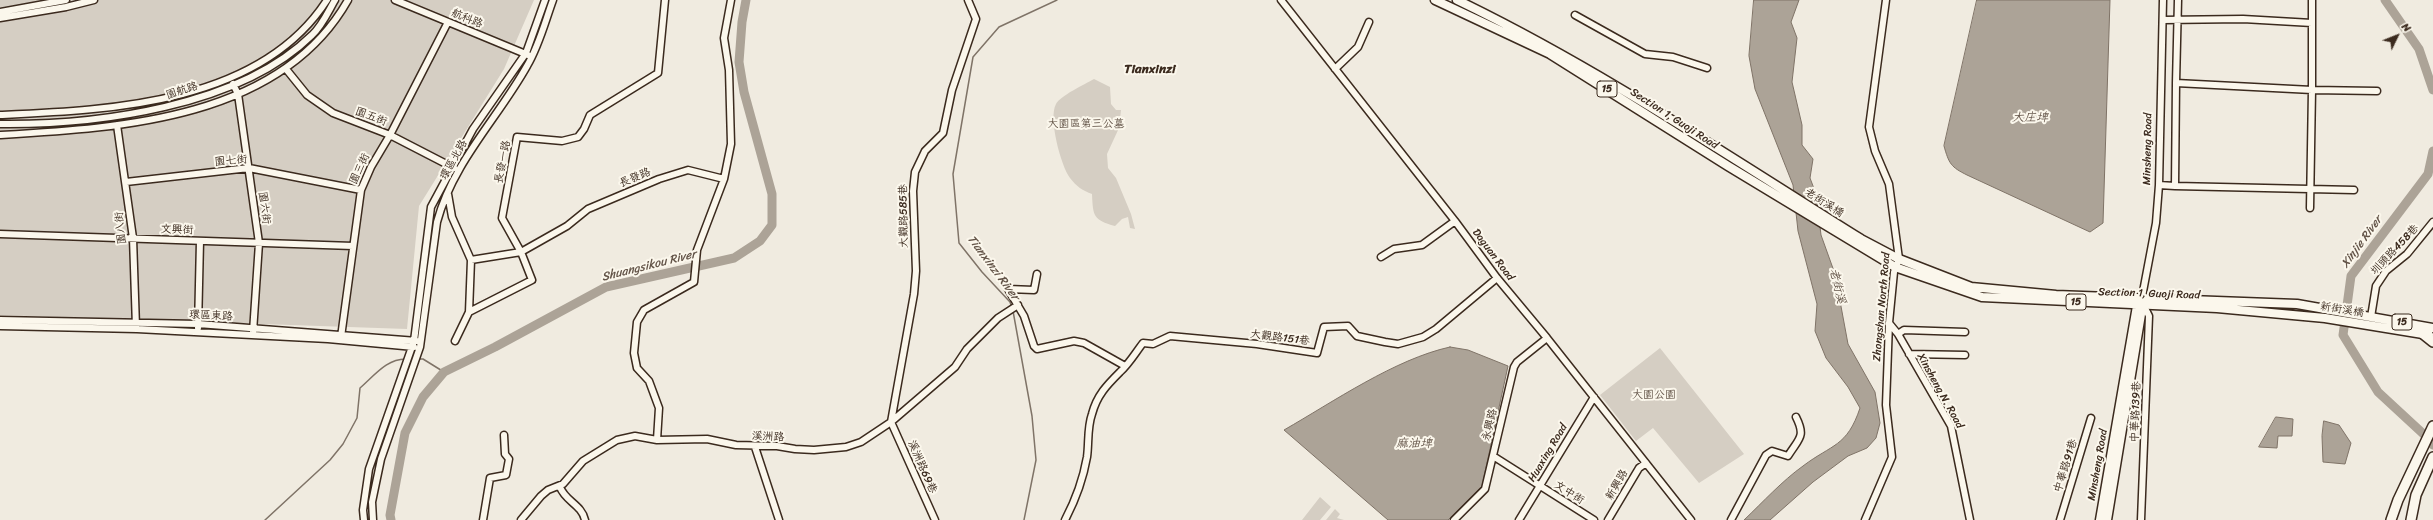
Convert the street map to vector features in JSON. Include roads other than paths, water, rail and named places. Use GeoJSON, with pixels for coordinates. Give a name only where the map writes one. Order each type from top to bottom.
{"type":"FeatureCollection","features":[{"type":"Feature","properties":{"kind":"highway"},"geometry":{"type":"LineString","coordinates":[[2423,334],[2433,342]]}},
{"type":"Feature","properties":{"kind":"highway"},"geometry":{"type":"LineString","coordinates":[[2391,520],[2398,500],[2433,426]]}},
{"type":"Feature","properties":{"kind":"highway"},"geometry":{"type":"LineString","coordinates":[[2411,520],[2416,495],[2433,457]]}},
{"type":"Feature","properties":{"kind":"main road","name":"Section 1, Guoji Road"},"geometry":{"type":"LineString","coordinates":[[1435,0],[1550,54],[1774,189]]}},
{"type":"Feature","properties":{"kind":"main road","name":"Section 1, Guoji Road"},"geometry":{"type":"LineString","coordinates":[[1457,0],[1516,28],[1602,76],[1774,189]]}},
{"type":"Feature","properties":{"kind":"main road","name":"老街溪橋"},"geometry":{"type":"LineString","coordinates":[[1774,189],[1858,242]]}},
{"type":"Feature","properties":{"kind":"main road","name":"Section 1, Guoji Road"},"geometry":{"type":"LineString","coordinates":[[1858,242],[1897,263],[1982,297],[2141,306],[2217,308],[2308,316]]}},
{"type":"Feature","properties":{"kind":"main road","name":"Section 1, Guoji Road"},"geometry":{"type":"LineString","coordinates":[[1897,263],[1971,286],[2056,294],[2142,297],[2312,307]]}},
{"type":"Feature","properties":{"kind":"main road","name":"Minsheng Road"},"geometry":{"type":"LineString","coordinates":[[2107,520],[2142,297]]}},
{"type":"Feature","properties":{"kind":"main road","name":"Minsheng Road"},"geometry":{"type":"LineString","coordinates":[[2100,520],[2141,306]]}},
{"type":"Feature","properties":{"kind":"main road","name":"新街溪橋"},"geometry":{"type":"LineString","coordinates":[[2312,307],[2371,317]]}},
{"type":"Feature","properties":{"kind":"main road","name":"新街溪橋"},"geometry":{"type":"LineString","coordinates":[[2308,316],[2423,334]]}},
{"type":"Feature","properties":{"kind":"main road","name":"15"},"geometry":{"type":"LineString","coordinates":[[2371,317],[2433,328]]}},
{"type":"Feature","properties":{"kind":"main road","name":"15"},"geometry":{"type":"LineString","coordinates":[[2423,334],[2433,336]]}},
{"type":"Feature","properties":{"kind":"street"},"geometry":{"type":"LineString","coordinates":[[0,12],[66,0]]}},
{"type":"Feature","properties":{"kind":"street"},"geometry":{"type":"LineString","coordinates":[[0,18],[66,7],[94,0]]}},
{"type":"Feature","properties":{"kind":"street"},"geometry":{"type":"LineString","coordinates":[[327,0],[303,31],[281,50],[256,65],[209,86],[116,108],[86,111],[0,114],[1,135],[84,130],[165,117],[238,94],[286,69],[299,60],[320,40],[333,24],[348,0]]}},
{"type":"Feature","properties":{"kind":"street","name":"園航路"},"geometry":{"type":"LineString","coordinates":[[1,124],[90,120],[129,114],[174,105],[233,84],[270,67],[299,47],[313,34],[335,0]]}},
{"type":"Feature","properties":{"kind":"street","name":"航科路"},"geometry":{"type":"LineString","coordinates":[[395,0],[532,56]]}},
{"type":"Feature","properties":{"kind":"street","name":"環區北路"},"geometry":{"type":"LineString","coordinates":[[416,344],[428,223],[431,207],[452,167],[489,104],[526,53],[545,0]]}},
{"type":"Feature","properties":{"kind":"street","name":"環區北路"},"geometry":{"type":"LineString","coordinates":[[416,344],[437,222],[448,194],[459,170],[532,56],[553,0]]}},
{"type":"Feature","properties":{"kind":"street","name":"長發一路"},"geometry":{"type":"LineString","coordinates":[[469,312],[532,280],[521,252],[502,218],[517,137],[562,141],[578,137],[584,129],[590,115],[658,73],[665,0]]}},
{"type":"Feature","properties":{"kind":"street"},"geometry":{"type":"LineString","coordinates":[[657,440],[658,408],[649,381],[637,368],[634,353],[637,322],[644,310],[694,282],[697,250],[724,179],[731,144],[729,70],[724,38],[731,0]]}},
{"type":"Feature","properties":{"kind":"street","name":"大觀路585巷"},"geometry":{"type":"LineString","coordinates":[[891,422],[914,294],[913,183],[919,160],[925,151],[943,133],[952,90],[976,19],[968,0]]}},
{"type":"Feature","properties":{"kind":"street","name":"Daguan Road"},"geometry":{"type":"LineString","coordinates":[[1281,0],[1455,221],[1497,278],[1547,338],[1691,520]]}},
{"type":"Feature","properties":{"kind":"street","name":"Zhongshan North Road"},"geometry":{"type":"LineString","coordinates":[[1865,520],[1892,457],[1886,405],[1889,323],[1897,263],[1889,184],[1875,151],[1868,127],[1886,0]]}},
{"type":"Feature","properties":{"kind":"street","name":"Minsheng Road"},"geometry":{"type":"LineString","coordinates":[[2142,297],[2156,223],[2159,185],[2163,0]]}},
{"type":"Feature","properties":{"kind":"street"},"geometry":{"type":"LineString","coordinates":[[2175,186],[2178,0]]}},
{"type":"Feature","properties":{"kind":"street"},"geometry":{"type":"LineString","coordinates":[[2310,208],[2312,0]]}},
{"type":"Feature","properties":{"kind":"street"},"geometry":{"type":"LineString","coordinates":[[1575,15],[1645,54],[1673,57],[1707,68]]}},
{"type":"Feature","properties":{"kind":"street"},"geometry":{"type":"LineString","coordinates":[[2163,20],[2177,22],[2243,19],[2312,22]]}},
{"type":"Feature","properties":{"kind":"street","name":"園三街"},"geometry":{"type":"LineString","coordinates":[[341,338],[361,190],[371,167],[390,135],[448,22]]}},
{"type":"Feature","properties":{"kind":"street"},"geometry":{"type":"LineString","coordinates":[[1335,69],[1358,47],[1369,22]]}},
{"type":"Feature","properties":{"kind":"street","name":"園五街"},"geometry":{"type":"LineString","coordinates":[[286,69],[307,95],[333,113],[390,135],[459,170]]}},
{"type":"Feature","properties":{"kind":"street"},"geometry":{"type":"LineString","coordinates":[[2176,83],[2312,90],[2377,91]]}},
{"type":"Feature","properties":{"kind":"street","name":"園六街"},"geometry":{"type":"LineString","coordinates":[[233,84],[238,94],[259,243],[253,328],[254,336]]}},
{"type":"Feature","properties":{"kind":"street","name":"園八街"},"geometry":{"type":"LineString","coordinates":[[117,125],[133,238],[136,326]]}},
{"type":"Feature","properties":{"kind":"street","name":"園七街"},"geometry":{"type":"LineString","coordinates":[[126,182],[249,168],[361,190]]}},
{"type":"Feature","properties":{"kind":"street","name":"長發路"},"geometry":{"type":"LineString","coordinates":[[471,260],[521,252],[567,226],[588,209],[659,179],[688,170],[724,179]]}},
{"type":"Feature","properties":{"kind":"street"},"geometry":{"type":"LineString","coordinates":[[2159,185],[2354,190]]}},
{"type":"Feature","properties":{"kind":"street"},"geometry":{"type":"LineString","coordinates":[[448,194],[452,217],[471,260],[469,312],[455,341]]}},
{"type":"Feature","properties":{"kind":"street"},"geometry":{"type":"LineString","coordinates":[[1381,257],[1394,249],[1422,245],[1455,221]]}},
{"type":"Feature","properties":{"kind":"street","name":"圳頭路458巷"},"geometry":{"type":"LineString","coordinates":[[2371,317],[2376,286],[2386,271],[2407,254],[2433,222]]}},
{"type":"Feature","properties":{"kind":"street","name":"文興街"},"geometry":{"type":"LineString","coordinates":[[0,234],[353,246]]}},
{"type":"Feature","properties":{"kind":"street"},"geometry":{"type":"LineString","coordinates":[[198,333],[200,241]]}},
{"type":"Feature","properties":{"kind":"street"},"geometry":{"type":"LineString","coordinates":[[1037,274],[1034,290],[1008,289],[1024,316],[1034,346],[1037,349],[1074,341],[1084,343],[1125,366],[1108,383],[1092,415],[1086,445],[1087,456],[1078,495],[1065,520]]}},
{"type":"Feature","properties":{"kind":"street","name":"大觀路151巷"},"geometry":{"type":"LineString","coordinates":[[1125,366],[1143,343],[1153,344],[1170,336],[1258,344],[1316,353],[1324,327],[1348,326],[1357,336],[1398,344],[1423,337],[1436,329],[1497,278]]}},
{"type":"Feature","properties":{"kind":"street","name":"溪洲路"},"geometry":{"type":"LineString","coordinates":[[521,520],[548,490],[560,487],[583,461],[617,440],[635,436],[657,440],[707,439],[755,447],[777,446],[795,449],[822,450],[846,447],[860,442],[891,422],[955,367],[967,349],[998,318],[1018,305]]}},
{"type":"Feature","properties":{"kind":"street","name":"中華路139巷"},"geometry":{"type":"LineString","coordinates":[[2141,306],[2149,316],[2141,520]]}},
{"type":"Feature","properties":{"kind":"street","name":"環區東路"},"geometry":{"type":"LineString","coordinates":[[0,320],[136,326],[198,333],[254,336],[341,338]]}},
{"type":"Feature","properties":{"kind":"street","name":"Xinsheng N. Road"},"geometry":{"type":"LineString","coordinates":[[1889,323],[1898,334],[1950,426],[1970,520]]}},
{"type":"Feature","properties":{"kind":"street","name":"環區東路"},"geometry":{"type":"LineString","coordinates":[[0,326],[136,326],[198,324],[416,344]]}},
{"type":"Feature","properties":{"kind":"street"},"geometry":{"type":"LineString","coordinates":[[1898,334],[1904,330],[1966,332]]}},
{"type":"Feature","properties":{"kind":"street","name":"永興路"},"geometry":{"type":"LineString","coordinates":[[1454,520],[1485,489],[1514,367],[1517,362],[1547,338]]}},
{"type":"Feature","properties":{"kind":"street"},"geometry":{"type":"LineString","coordinates":[[364,520],[365,491],[369,470],[408,359],[416,344]]}},
{"type":"Feature","properties":{"kind":"street"},"geometry":{"type":"LineString","coordinates":[[372,520],[372,502],[381,459],[416,359],[416,344]]}},
{"type":"Feature","properties":{"kind":"street"},"geometry":{"type":"LineString","coordinates":[[1909,354],[1965,355]]}},
{"type":"Feature","properties":{"kind":"street","name":"Huaxing Road"},"geometry":{"type":"LineString","coordinates":[[1519,520],[1594,397]]}},
{"type":"Feature","properties":{"kind":"street"},"geometry":{"type":"LineString","coordinates":[[1731,520],[1766,455],[1772,451],[1788,456],[1802,434],[1802,430],[1796,417]]}},
{"type":"Feature","properties":{"kind":"street","name":"中華路91巷"},"geometry":{"type":"LineString","coordinates":[[2060,520],[2091,418]]}},
{"type":"Feature","properties":{"kind":"street","name":"溪洲路69巷"},"geometry":{"type":"LineString","coordinates":[[891,422],[935,520]]}},
{"type":"Feature","properties":{"kind":"street"},"geometry":{"type":"LineString","coordinates":[[483,520],[490,478],[506,475],[508,472],[509,459],[505,454],[504,436]]}},
{"type":"Feature","properties":{"kind":"street"},"geometry":{"type":"LineString","coordinates":[[755,447],[779,520]]}},
{"type":"Feature","properties":{"kind":"street","name":"文中街"},"geometry":{"type":"LineString","coordinates":[[1493,456],[1594,520]]}},
{"type":"Feature","properties":{"kind":"street","name":"新興路"},"geometry":{"type":"LineString","coordinates":[[1608,520],[1639,468],[1646,463]]}},
{"type":"Feature","properties":{"kind":"street"},"geometry":{"type":"LineString","coordinates":[[560,487],[563,494],[583,511],[585,520]]}},
{"type":"Feature","properties":{"kind":"water","name":"老街溪"},"geometry":{"type":"Polygon","coordinates":[[[1754,0],[1799,0],[1791,22],[1797,38],[1792,82],[1802,125],[1802,145],[1813,159],[1810,178],[1816,194],[1821,235],[1835,274],[1848,344],[1875,392],[1880,423],[1876,438],[1867,448],[1848,456],[1813,482],[1770,520],[1744,520],[1795,472],[1844,438],[1855,421],[1860,408],[1848,387],[1826,358],[1815,331],[1817,304],[1798,231],[1793,185],[1755,89],[1749,56],[1754,0]]]}},
{"type":"Feature","properties":{"kind":"water","name":"大庄埤"},"geometry":{"type":"Polygon","coordinates":[[[1977,0],[2110,0],[2103,223],[2090,232],[1957,170],[1947,157],[1944,146],[1977,0]]]}},
{"type":"Feature","properties":{"kind":"water","name":"麻油埤"},"geometry":{"type":"Polygon","coordinates":[[[1450,347],[1468,350],[1508,366],[1482,486],[1448,520],[1388,520],[1284,430],[1386,371],[1429,353],[1450,347]]]}},
{"type":"Feature","properties":{"kind":"water"},"geometry":{"type":"Polygon","coordinates":[[[2276,417],[2293,419],[2292,436],[2278,436],[2277,448],[2259,447],[2276,417]]]}},
{"type":"Feature","properties":{"kind":"water"},"geometry":{"type":"Polygon","coordinates":[[[2324,421],[2339,425],[2351,443],[2345,464],[2323,462],[2322,436],[2324,421]]]}},
{"type":"Feature","properties":{"kind":"waterway","name":"Shuangsikou River"},"geometry":{"type":"LineString","coordinates":[[391,520],[390,515],[405,433],[423,397],[444,372],[495,347],[606,287],[734,258],[760,241],[772,225],[772,194],[744,92],[739,62],[742,22],[746,0]]}},
{"type":"Feature","properties":{"kind":"waterway","name":"Tianxinzi River"},"geometry":{"type":"LineString","coordinates":[[1012,308],[1010,302],[982,272],[959,243],[953,174],[973,57],[999,27],[1057,0]]}},
{"type":"Feature","properties":{"kind":"waterway","name":"Xinjie River"},"geometry":{"type":"LineString","coordinates":[[2385,0],[2419,49],[2433,90]]}},
{"type":"Feature","properties":{"kind":"waterway","name":"Xinjie River"},"geometry":{"type":"LineString","coordinates":[[2433,151],[2428,174],[2351,276],[2343,335],[2378,392],[2431,441],[2433,445]]}},
{"type":"Feature","properties":{"kind":"waterway","name":"Tianxinzi River"},"geometry":{"type":"LineString","coordinates":[[1013,311],[1032,416],[1036,460],[1024,520]]}},
{"type":"Feature","properties":{"kind":"waterway"},"geometry":{"type":"LineString","coordinates":[[265,520],[330,460],[343,444],[357,418],[360,388],[376,373],[393,361],[407,359]]}},
{"type":"Feature","properties":{"kind":"waterway"},"geometry":{"type":"LineString","coordinates":[[418,359],[423,359],[444,372]]}},
{"type":"Feature","properties":{"kind":"district","name":"Tianxinzi"},"geometry":{"type":"Point","coordinates":[1150,70]}},
{"type":"Feature","properties":{"kind":"park label","name":"大園區第三公墓"},"geometry":{"type":"Point","coordinates":[1086,124]}},
{"type":"Feature","properties":{"kind":"park label","name":"大園公園"},"geometry":{"type":"Point","coordinates":[1654,395]}}]}
